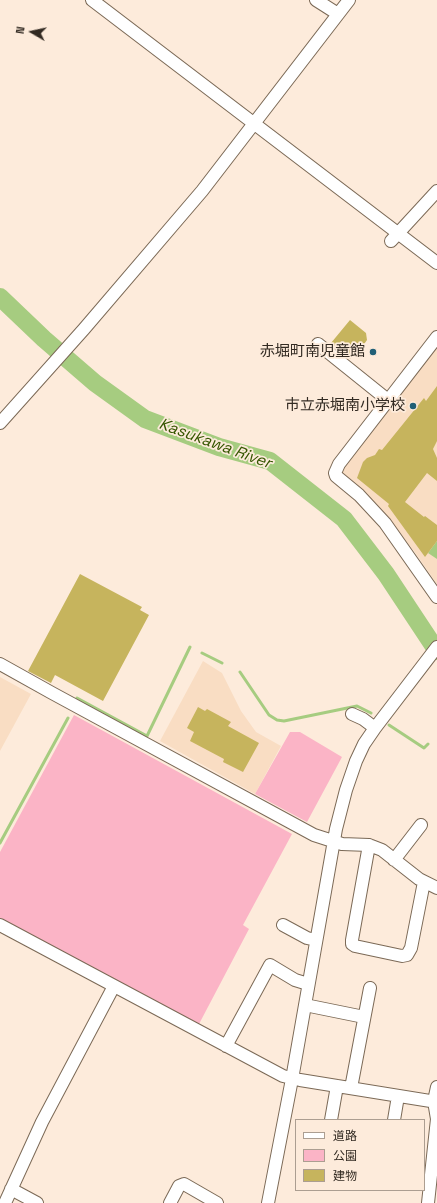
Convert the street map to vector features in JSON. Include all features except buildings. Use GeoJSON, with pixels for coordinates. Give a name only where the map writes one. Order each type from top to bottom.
{"type":"FeatureCollection","features":[{"type":"Feature","properties":{"kind":"street"},"geometry":{"type":"LineString","coordinates":[[92,0],[254,125],[394,237],[437,263]]}},
{"type":"Feature","properties":{"kind":"street"},"geometry":{"type":"LineString","coordinates":[[316,0],[338,14]]}},
{"type":"Feature","properties":{"kind":"street"},"geometry":{"type":"LineString","coordinates":[[0,423],[82,332],[202,191],[349,0]]}},
{"type":"Feature","properties":{"kind":"street"},"geometry":{"type":"LineString","coordinates":[[394,237],[437,191]]}},
{"type":"Feature","properties":{"kind":"street"},"geometry":{"type":"LineString","coordinates":[[437,337],[339,464],[335,473],[336,476],[359,495],[385,523],[437,597]]}},
{"type":"Feature","properties":{"kind":"street"},"geometry":{"type":"LineString","coordinates":[[318,344],[389,401]]}},
{"type":"Feature","properties":{"kind":"street"},"geometry":{"type":"LineString","coordinates":[[268,1203],[292,1079],[334,842],[346,790],[356,761],[364,744],[437,647]]}},
{"type":"Feature","properties":{"kind":"street"},"geometry":{"type":"LineString","coordinates":[[0,664],[314,835],[342,844],[369,845],[382,850],[424,882],[437,888]]}},
{"type":"Feature","properties":{"kind":"street"},"geometry":{"type":"LineString","coordinates":[[352,714],[363,719],[375,728]]}},
{"type":"Feature","properties":{"kind":"street"},"geometry":{"type":"LineString","coordinates":[[394,860],[421,825]]}},
{"type":"Feature","properties":{"kind":"street"},"geometry":{"type":"LineString","coordinates":[[369,845],[352,944],[355,946],[402,956],[407,955],[411,948],[424,882]]}},
{"type":"Feature","properties":{"kind":"street"},"geometry":{"type":"LineString","coordinates":[[0,925],[280,1075],[292,1079],[436,1102]]}},
{"type":"Feature","properties":{"kind":"street"},"geometry":{"type":"LineString","coordinates":[[283,925],[307,938],[316,940]]}},
{"type":"Feature","properties":{"kind":"street"},"geometry":{"type":"LineString","coordinates":[[226,1046],[270,965],[296,980],[308,984]]}},
{"type":"Feature","properties":{"kind":"street"},"geometry":{"type":"LineString","coordinates":[[5,1203],[42,1122],[114,986]]}},
{"type":"Feature","properties":{"kind":"street"},"geometry":{"type":"LineString","coordinates":[[351,1088],[370,988]]}},
{"type":"Feature","properties":{"kind":"street"},"geometry":{"type":"LineString","coordinates":[[304,1005],[364,1017]]}},
{"type":"Feature","properties":{"kind":"street"},"geometry":{"type":"LineString","coordinates":[[331,1119],[337,1086]]}},
{"type":"Feature","properties":{"kind":"street"},"geometry":{"type":"LineString","coordinates":[[428,1203],[437,1119],[437,1087]]}},
{"type":"Feature","properties":{"kind":"street"},"geometry":{"type":"LineString","coordinates":[[394,1119],[398,1096]]}},
{"type":"Feature","properties":{"kind":"street"},"geometry":{"type":"LineString","coordinates":[[170,1203],[179,1186],[184,1184],[217,1203]]}},
{"type":"Feature","properties":{"kind":"street"},"geometry":{"type":"LineString","coordinates":[[11,1189],[36,1203]]}},
{"type":"Feature","properties":{"kind":"shaded area","name":"市立赤堀南小学校"},"geometry":{"type":"Polygon","coordinates":[[[437,344],[437,584],[414,551],[388,519],[366,494],[343,474],[342,467],[437,344]]]}},
{"type":"Feature","properties":{"kind":"shaded area"},"geometry":{"type":"Polygon","coordinates":[[[437,541],[437,559],[428,553],[437,541]]]}},
{"type":"Feature","properties":{"kind":"shaded area"},"geometry":{"type":"Polygon","coordinates":[[[203,661],[222,673],[241,711],[256,732],[281,746],[255,794],[160,741],[203,661]]]}},
{"type":"Feature","properties":{"kind":"shaded area"},"geometry":{"type":"Polygon","coordinates":[[[0,677],[31,694],[0,751],[0,677]]]}},
{"type":"Feature","properties":{"kind":"green space"},"geometry":{"type":"Polygon","coordinates":[[[74,715],[292,834],[243,925],[249,929],[199,1024],[0,918],[0,852],[74,715]]]}},
{"type":"Feature","properties":{"kind":"green space"},"geometry":{"type":"Polygon","coordinates":[[[290,732],[300,732],[342,757],[307,822],[255,794],[290,732]]]}},
{"type":"Feature","properties":{"kind":"waterway","name":"Kasukawa River"},"geometry":{"type":"LineString","coordinates":[[0,297],[44,339],[95,383],[145,419],[219,447],[270,461],[344,519],[386,574],[437,651]]}},
{"type":"Feature","properties":{"kind":"waterway"},"geometry":{"type":"LineString","coordinates":[[77,698],[147,736],[190,647]]}},
{"type":"Feature","properties":{"kind":"waterway"},"geometry":{"type":"LineString","coordinates":[[202,653],[222,663]]}},
{"type":"Feature","properties":{"kind":"waterway"},"geometry":{"type":"LineString","coordinates":[[240,672],[269,715],[277,720],[284,721],[357,706],[371,713]]}},
{"type":"Feature","properties":{"kind":"waterway"},"geometry":{"type":"LineString","coordinates":[[0,843],[68,718]]}},
{"type":"Feature","properties":{"kind":"waterway"},"geometry":{"type":"LineString","coordinates":[[389,725],[424,748],[428,744]]}},
{"type":"Feature","properties":{"kind":"place","name":"赤堀町南児童館"},"geometry":{"type":"Point","coordinates":[373,352]}},
{"type":"Feature","properties":{"kind":"place","name":"市立赤堀南小学校"},"geometry":{"type":"Point","coordinates":[413,406]}}]}
